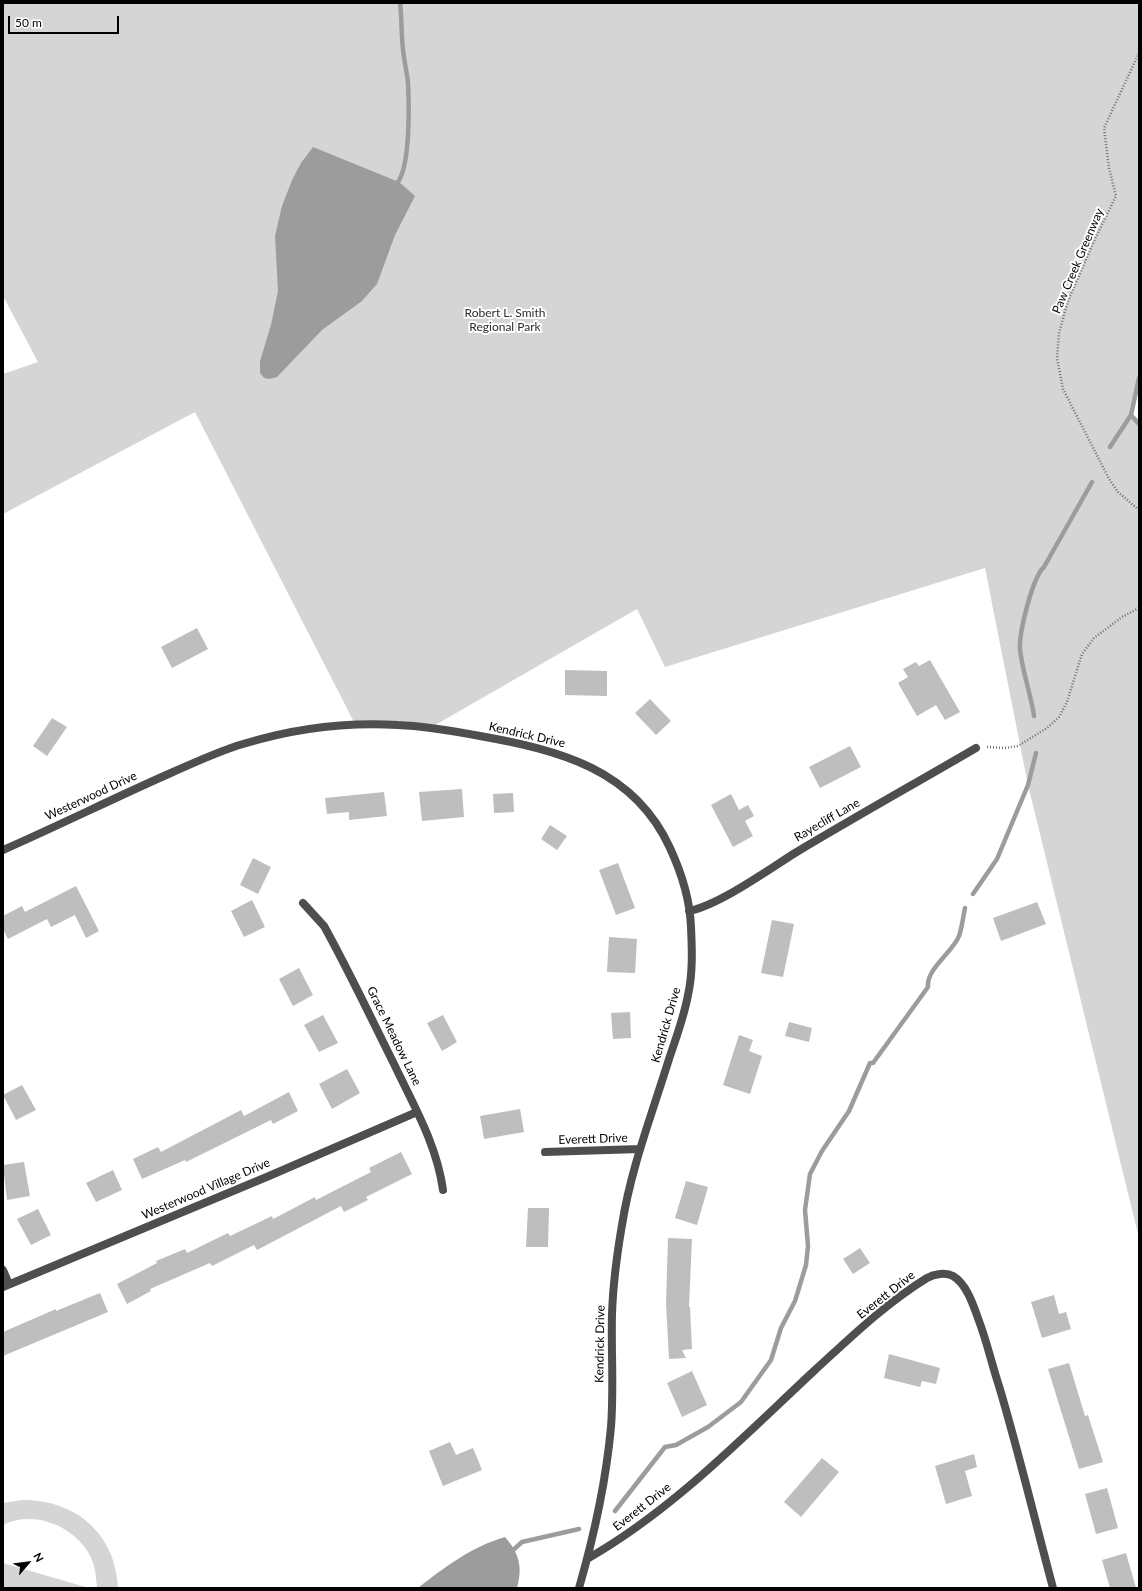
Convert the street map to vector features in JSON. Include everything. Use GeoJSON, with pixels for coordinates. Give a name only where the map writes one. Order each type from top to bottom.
{"type":"FeatureCollection","features":[{"type":"Feature","properties":{"kind":"street","name":"Kendrick Drive"},"geometry":{"type":"LineString","coordinates":[[189,764],[248,742],[291,732],[354,724],[395,724],[430,728],[514,742],[552,751],[591,766],[616,781],[636,797],[653,817],[662,831],[680,869],[689,911],[691,963],[689,991],[682,1021],[640,1149],[623,1220],[616,1265],[612,1311],[611,1423],[607,1462],[587,1559],[579,1588]]}},
{"type":"Feature","properties":{"kind":"street","name":"Rayecliff Lane"},"geometry":{"type":"LineString","coordinates":[[689,911],[698,909],[723,896],[833,830],[976,748]]}},
{"type":"Feature","properties":{"kind":"street","name":"Westerwood Drive"},"geometry":{"type":"LineString","coordinates":[[3,850],[189,764]]}},
{"type":"Feature","properties":{"kind":"street","name":"Grace Meadow Lane"},"geometry":{"type":"LineString","coordinates":[[304,903],[314,912],[328,932],[417,1112],[435,1153],[441,1171],[443,1190]]}},
{"type":"Feature","properties":{"kind":"street","name":"Westerwood Village Drive"},"geometry":{"type":"LineString","coordinates":[[6,1285],[269,1176],[417,1112]]}},
{"type":"Feature","properties":{"kind":"street","name":"Everett Drive"},"geometry":{"type":"LineString","coordinates":[[546,1152],[640,1149]]}},
{"type":"Feature","properties":{"kind":"street"},"geometry":{"type":"LineString","coordinates":[[3,1270],[6,1285]]}},
{"type":"Feature","properties":{"kind":"street","name":"Everett Drive"},"geometry":{"type":"LineString","coordinates":[[587,1559],[618,1542],[656,1514],[714,1464],[837,1350],[891,1304],[928,1277],[945,1274],[953,1276],[959,1281],[967,1293],[980,1322],[1007,1413],[1053,1588]]}},
{"type":"Feature","properties":{"kind":"path","name":"Paw Creek Greenway"},"geometry":{"type":"LineString","coordinates":[[1139,53],[1104,128],[1109,168],[1116,196],[1095,239],[1068,301],[1059,333],[1058,358],[1063,388],[1108,477],[1118,492],[1139,510]]}},
{"type":"Feature","properties":{"kind":"path"},"geometry":{"type":"LineString","coordinates":[[976,748],[1005,748],[1018,746],[1047,728],[1059,717],[1067,702],[1082,654],[1094,638],[1122,617],[1139,608]]}},
{"type":"Feature","properties":{"kind":"green space","name":"Robert L. Smith Regional Park"},"geometry":{"type":"Polygon","coordinates":[[[3,3],[1139,3],[1139,378],[1131,415],[1139,424],[1139,1238],[1028,785],[985,568],[665,667],[637,609],[430,728],[355,724],[195,412],[3,514],[3,374],[38,362],[3,296],[3,3]]]}},
{"type":"Feature","properties":{"kind":"green space"},"geometry":{"type":"Polygon","coordinates":[[[22,1500],[41,1501],[59,1506],[75,1513],[89,1523],[100,1536],[109,1551],[115,1568],[118,1588],[97,1588],[94,1565],[88,1552],[81,1542],[62,1528],[39,1520],[27,1519],[3,1525],[3,1503],[22,1500]]]}},
{"type":"Feature","properties":{"kind":"green space"},"geometry":{"type":"Polygon","coordinates":[[[3,1563],[89,1588],[3,1588],[3,1563]]]}},
{"type":"Feature","properties":{"kind":"shaded area"},"geometry":{"type":"Polygon","coordinates":[[[313,147],[399,182],[415,196],[395,235],[377,284],[362,301],[322,330],[277,377],[269,379],[264,378],[260,373],[260,361],[271,325],[278,291],[275,236],[282,206],[292,180],[301,163],[313,147]]]}},
{"type":"Feature","properties":{"kind":"shaded area"},"geometry":{"type":"Polygon","coordinates":[[[505,1537],[517,1555],[520,1567],[517,1588],[418,1588],[459,1558],[481,1546],[505,1537]]]}},
{"type":"Feature","properties":{"kind":"building"},"geometry":{"type":"Polygon","coordinates":[[[197,628],[208,649],[172,668],[161,647],[197,628]]]}},
{"type":"Feature","properties":{"kind":"building"},"geometry":{"type":"Polygon","coordinates":[[[930,660],[960,712],[945,720],[936,705],[917,716],[898,683],[908,677],[903,669],[916,662],[919,666],[930,660]]]}},
{"type":"Feature","properties":{"kind":"building"},"geometry":{"type":"Polygon","coordinates":[[[565,670],[607,671],[607,696],[565,695],[565,670]]]}},
{"type":"Feature","properties":{"kind":"building"},"geometry":{"type":"Polygon","coordinates":[[[650,699],[671,721],[656,735],[635,713],[650,699]]]}},
{"type":"Feature","properties":{"kind":"building"},"geometry":{"type":"Polygon","coordinates":[[[52,718],[67,727],[47,756],[33,746],[52,718]]]}},
{"type":"Feature","properties":{"kind":"building"},"geometry":{"type":"Polygon","coordinates":[[[850,746],[861,767],[820,788],[809,767],[850,746]]]}},
{"type":"Feature","properties":{"kind":"building"},"geometry":{"type":"Polygon","coordinates":[[[462,789],[464,817],[422,821],[419,792],[462,789]]]}},
{"type":"Feature","properties":{"kind":"building"},"geometry":{"type":"Polygon","coordinates":[[[384,792],[387,816],[349,820],[349,812],[327,814],[325,798],[384,792]]]}},
{"type":"Feature","properties":{"kind":"building"},"geometry":{"type":"Polygon","coordinates":[[[513,793],[514,812],[494,813],[493,794],[513,793]]]}},
{"type":"Feature","properties":{"kind":"building"},"geometry":{"type":"Polygon","coordinates":[[[731,794],[739,810],[748,805],[754,816],[745,821],[753,836],[733,847],[711,805],[731,794]]]}},
{"type":"Feature","properties":{"kind":"building"},"geometry":{"type":"Polygon","coordinates":[[[550,825],[567,836],[557,850],[541,839],[550,825]]]}},
{"type":"Feature","properties":{"kind":"building"},"geometry":{"type":"Polygon","coordinates":[[[253,858],[271,867],[258,894],[240,885],[253,858]]]}},
{"type":"Feature","properties":{"kind":"building"},"geometry":{"type":"Polygon","coordinates":[[[618,863],[635,908],[616,915],[599,870],[618,863]]]}},
{"type":"Feature","properties":{"kind":"building"},"geometry":{"type":"Polygon","coordinates":[[[76,886],[99,931],[86,938],[75,915],[51,927],[47,919],[8,939],[3,929],[3,916],[22,906],[25,912],[76,886]]]}},
{"type":"Feature","properties":{"kind":"building"},"geometry":{"type":"Polygon","coordinates":[[[252,900],[265,927],[244,937],[231,911],[252,900]]]}},
{"type":"Feature","properties":{"kind":"building"},"geometry":{"type":"Polygon","coordinates":[[[1037,902],[1046,924],[1001,941],[993,918],[1037,902]]]}},
{"type":"Feature","properties":{"kind":"building"},"geometry":{"type":"Polygon","coordinates":[[[772,920],[794,924],[783,977],[761,973],[772,920]]]}},
{"type":"Feature","properties":{"kind":"building"},"geometry":{"type":"Polygon","coordinates":[[[609,937],[637,939],[635,973],[607,972],[609,937]]]}},
{"type":"Feature","properties":{"kind":"building"},"geometry":{"type":"Polygon","coordinates":[[[299,968],[313,995],[293,1006],[279,979],[299,968]]]}},
{"type":"Feature","properties":{"kind":"building"},"geometry":{"type":"Polygon","coordinates":[[[630,1012],[631,1038],[613,1039],[611,1013],[630,1012]]]}},
{"type":"Feature","properties":{"kind":"building"},"geometry":{"type":"Polygon","coordinates":[[[323,1015],[338,1043],[319,1052],[304,1025],[323,1015]]]}},
{"type":"Feature","properties":{"kind":"building"},"geometry":{"type":"Polygon","coordinates":[[[443,1015],[457,1042],[442,1051],[427,1023],[443,1015]]]}},
{"type":"Feature","properties":{"kind":"building"},"geometry":{"type":"Polygon","coordinates":[[[789,1022],[812,1028],[809,1042],[785,1036],[789,1022]]]}},
{"type":"Feature","properties":{"kind":"building"},"geometry":{"type":"Polygon","coordinates":[[[739,1035],[753,1040],[749,1051],[762,1056],[750,1094],[723,1085],[739,1035]]]}},
{"type":"Feature","properties":{"kind":"building"},"geometry":{"type":"Polygon","coordinates":[[[347,1069],[360,1093],[332,1109],[319,1084],[347,1069]]]}},
{"type":"Feature","properties":{"kind":"building"},"geometry":{"type":"Polygon","coordinates":[[[22,1085],[36,1110],[16,1120],[3,1095],[22,1085]]]}},
{"type":"Feature","properties":{"kind":"building"},"geometry":{"type":"Polygon","coordinates":[[[289,1092],[298,1111],[273,1124],[271,1120],[186,1162],[185,1160],[142,1179],[133,1159],[158,1147],[161,1152],[241,1110],[244,1116],[289,1092]]]}},
{"type":"Feature","properties":{"kind":"building"},"geometry":{"type":"Polygon","coordinates":[[[520,1109],[524,1132],[484,1139],[480,1116],[520,1109]]]}},
{"type":"Feature","properties":{"kind":"building"},"geometry":{"type":"Polygon","coordinates":[[[401,1152],[412,1174],[366,1197],[368,1200],[344,1212],[341,1206],[257,1250],[254,1245],[212,1266],[210,1263],[150,1289],[151,1291],[127,1304],[117,1284],[157,1263],[156,1261],[185,1249],[187,1253],[228,1233],[230,1236],[272,1216],[273,1219],[315,1197],[316,1200],[371,1172],[369,1168],[401,1152]]]}},
{"type":"Feature","properties":{"kind":"building"},"geometry":{"type":"Polygon","coordinates":[[[24,1162],[30,1196],[7,1200],[3,1165],[24,1162]]]}},
{"type":"Feature","properties":{"kind":"building"},"geometry":{"type":"Polygon","coordinates":[[[113,1170],[122,1190],[96,1202],[86,1183],[113,1170]]]}},
{"type":"Feature","properties":{"kind":"building"},"geometry":{"type":"Polygon","coordinates":[[[686,1181],[708,1187],[697,1225],[675,1218],[686,1181]]]}},
{"type":"Feature","properties":{"kind":"building"},"geometry":{"type":"Polygon","coordinates":[[[528,1208],[549,1208],[548,1247],[526,1247],[528,1208]]]}},
{"type":"Feature","properties":{"kind":"building"},"geometry":{"type":"Polygon","coordinates":[[[38,1209],[51,1235],[31,1245],[17,1219],[38,1209]]]}},
{"type":"Feature","properties":{"kind":"building"},"geometry":{"type":"Polygon","coordinates":[[[668,1238],[692,1239],[689,1307],[692,1349],[682,1350],[686,1358],[669,1359],[666,1303],[668,1238]]]}},
{"type":"Feature","properties":{"kind":"building"},"geometry":{"type":"Polygon","coordinates":[[[860,1248],[870,1263],[853,1274],[843,1259],[860,1248]]]}},
{"type":"Feature","properties":{"kind":"building"},"geometry":{"type":"Polygon","coordinates":[[[100,1293],[108,1312],[3,1356],[3,1332],[56,1309],[56,1311],[100,1293]]]}},
{"type":"Feature","properties":{"kind":"building"},"geometry":{"type":"Polygon","coordinates":[[[1054,1295],[1059,1314],[1066,1312],[1071,1329],[1042,1338],[1031,1302],[1054,1295]]]}},
{"type":"Feature","properties":{"kind":"building"},"geometry":{"type":"Polygon","coordinates":[[[889,1354],[940,1368],[936,1384],[922,1381],[920,1387],[884,1378],[889,1354]]]}},
{"type":"Feature","properties":{"kind":"building"},"geometry":{"type":"Polygon","coordinates":[[[1069,1363],[1085,1416],[1088,1415],[1103,1462],[1079,1469],[1048,1369],[1069,1363]]]}},
{"type":"Feature","properties":{"kind":"building"},"geometry":{"type":"Polygon","coordinates":[[[692,1371],[707,1405],[682,1417],[667,1383],[692,1371]]]}},
{"type":"Feature","properties":{"kind":"building"},"geometry":{"type":"Polygon","coordinates":[[[450,1442],[456,1455],[473,1448],[482,1470],[443,1486],[429,1451],[450,1442]]]}},
{"type":"Feature","properties":{"kind":"building"},"geometry":{"type":"Polygon","coordinates":[[[974,1454],[977,1467],[965,1471],[972,1496],[946,1504],[935,1466],[974,1454]]]}},
{"type":"Feature","properties":{"kind":"building"},"geometry":{"type":"Polygon","coordinates":[[[822,1458],[839,1472],[801,1517],[784,1502],[822,1458]]]}},
{"type":"Feature","properties":{"kind":"building"},"geometry":{"type":"Polygon","coordinates":[[[1107,1488],[1118,1528],[1096,1534],[1085,1494],[1107,1488]]]}},
{"type":"Feature","properties":{"kind":"building"},"geometry":{"type":"Polygon","coordinates":[[[1126,1553],[1136,1588],[1110,1588],[1102,1560],[1126,1553]]]}},
{"type":"Feature","properties":{"kind":"waterway"},"geometry":{"type":"LineString","coordinates":[[395,185],[400,178],[404,167],[409,121],[408,83],[402,43],[400,3]]}},
{"type":"Feature","properties":{"kind":"waterway"},"geometry":{"type":"LineString","coordinates":[[1110,447],[1131,415],[1139,378]]}},
{"type":"Feature","properties":{"kind":"waterway"},"geometry":{"type":"LineString","coordinates":[[1131,415],[1139,424]]}},
{"type":"Feature","properties":{"kind":"waterway"},"geometry":{"type":"LineString","coordinates":[[1034,716],[1020,649],[1020,641],[1027,606],[1039,573],[1044,567],[1092,482]]}},
{"type":"Feature","properties":{"kind":"waterway"},"geometry":{"type":"LineString","coordinates":[[973,894],[997,859],[1028,785],[1036,753]]}},
{"type":"Feature","properties":{"kind":"waterway"},"geometry":{"type":"LineString","coordinates":[[615,1511],[665,1447],[676,1445],[708,1427],[741,1402],[771,1360],[781,1328],[795,1301],[806,1265],[808,1246],[805,1210],[810,1174],[822,1151],[849,1111],[870,1063],[873,1063],[928,987],[931,974],[935,967],[956,942],[960,933],[965,908]]}},
{"type":"Feature","properties":{"kind":"waterway"},"geometry":{"type":"LineString","coordinates":[[511,1552],[522,1542],[579,1529]]}}]}
